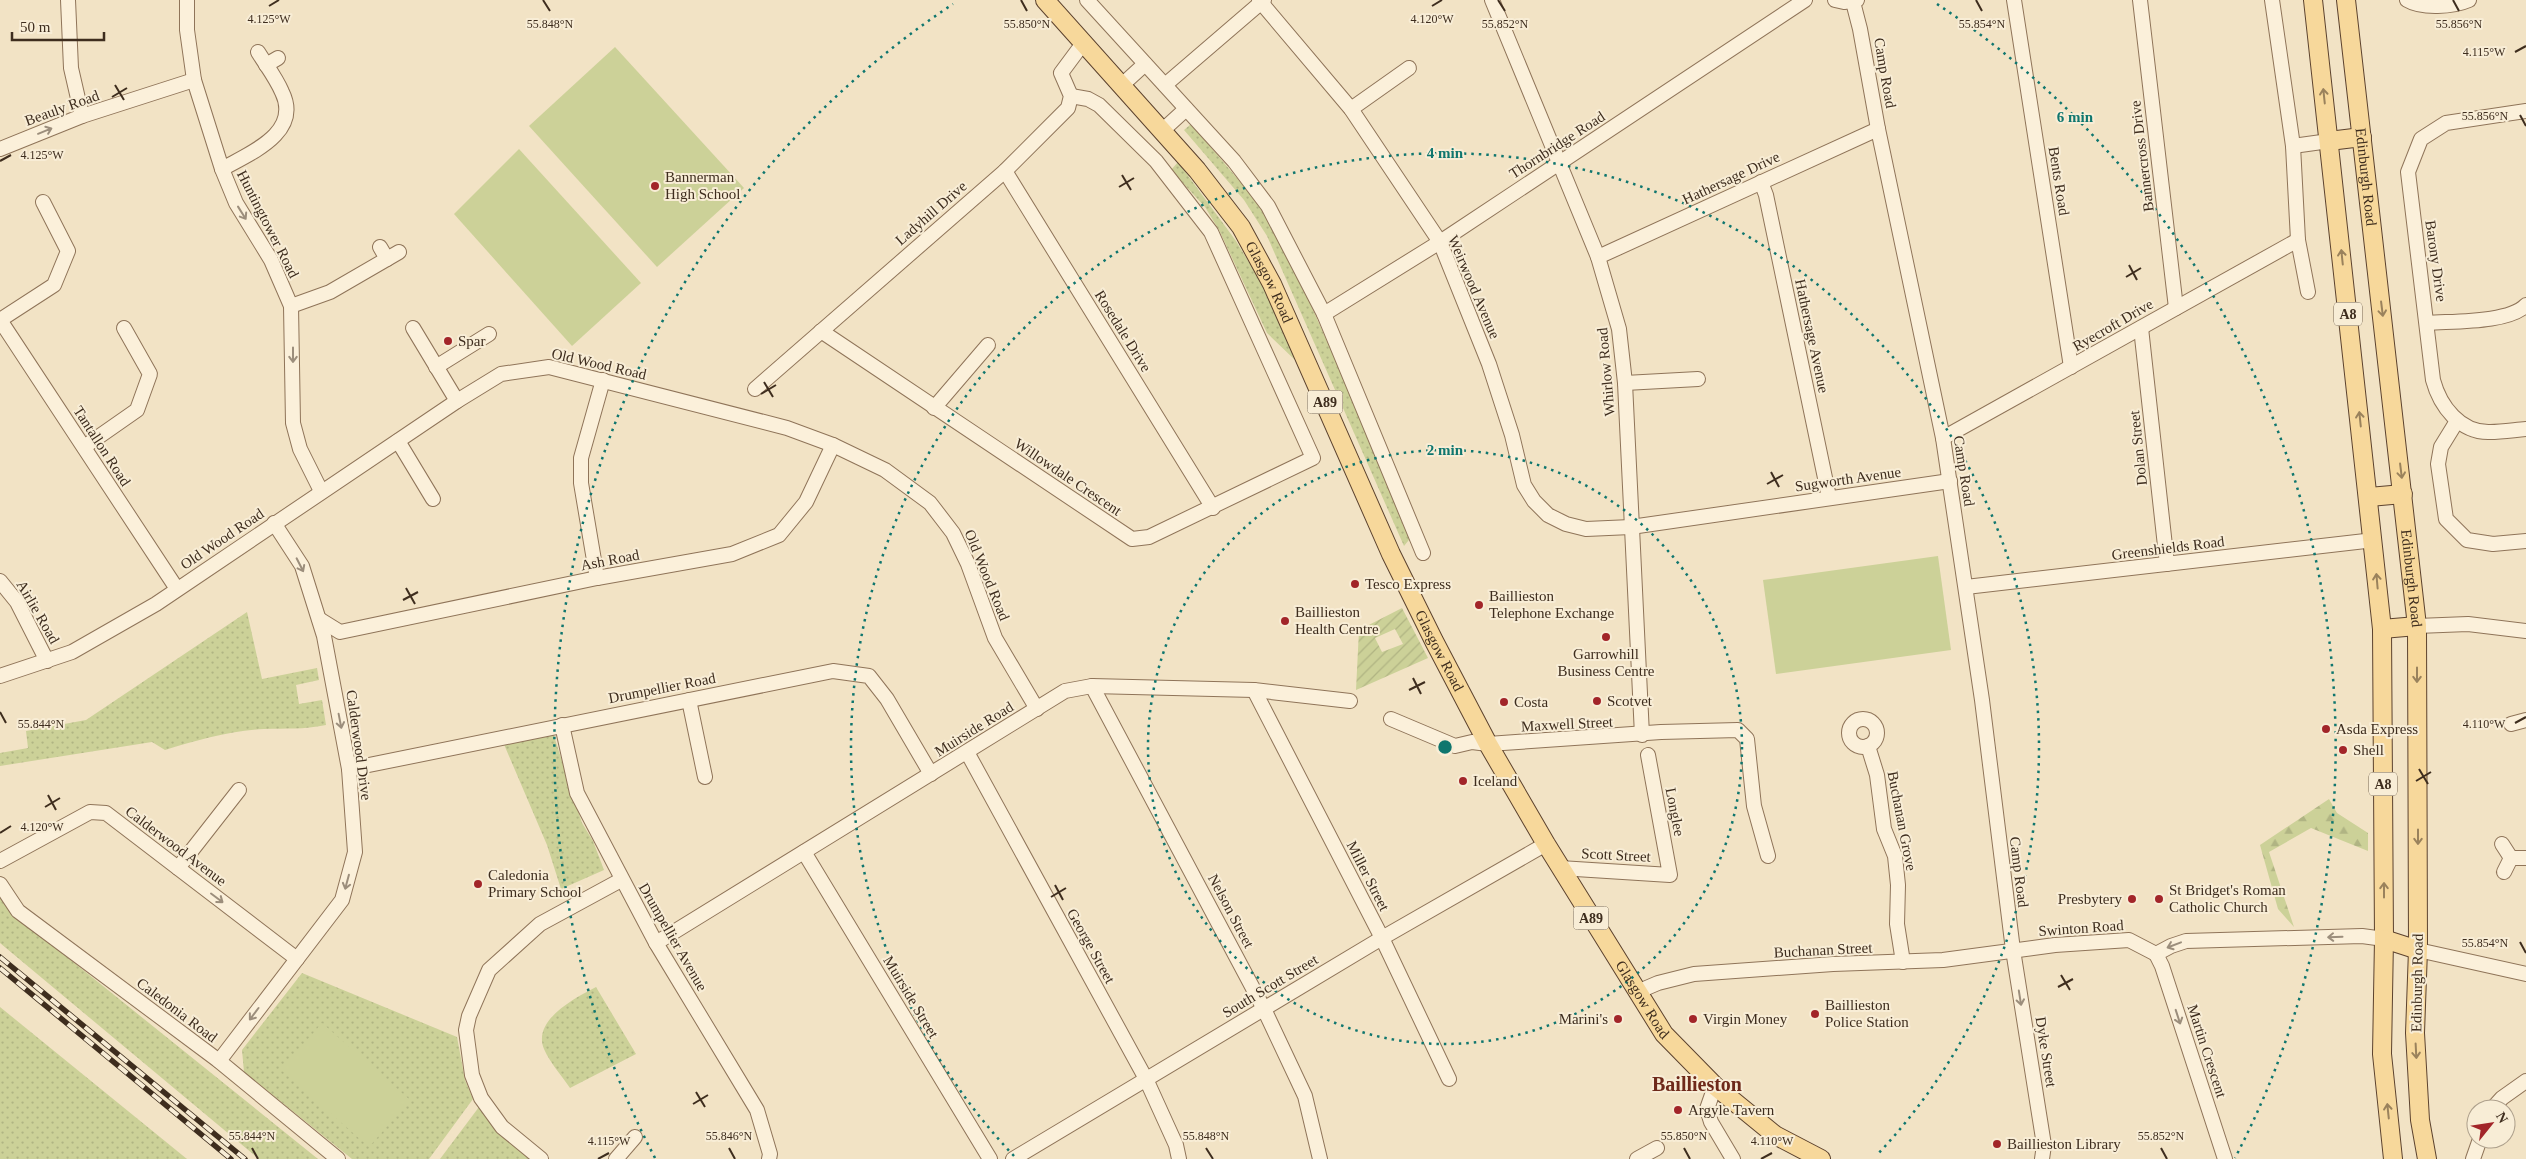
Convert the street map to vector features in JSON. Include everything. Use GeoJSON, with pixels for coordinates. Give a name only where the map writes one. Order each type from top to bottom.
{"type":"FeatureCollection","features":[{"type":"Feature","properties":{"kind":"main road","name":"Glasgow Road"},"geometry":{"type":"LineString","coordinates":[[1045,0],[1163,130],[1224,202],[1259,258],[1409,592],[1488,744],[1560,868],[1664,1034],[1715,1086],[1775,1135],[1821,1159]]}},
{"type":"Feature","properties":{"kind":"main road","name":"A8"},"geometry":{"type":"LineString","coordinates":[[2313,0],[2374,540],[2382,629],[2384,939],[2382,1054],[2394,1159]]}},
{"type":"Feature","properties":{"kind":"main road","name":"Edinburgh Road"},"geometry":{"type":"LineString","coordinates":[[2346,0],[2417,626],[2418,950],[2415,1033],[2420,1120],[2427,1159]]}},
{"type":"Feature","properties":{"kind":"main road"},"geometry":{"type":"LineString","coordinates":[[2329,141],[2362,138]]}},
{"type":"Feature","properties":{"kind":"main road"},"geometry":{"type":"LineString","coordinates":[[2369,497],[2403,494]]}},
{"type":"Feature","properties":{"kind":"main road"},"geometry":{"type":"LineString","coordinates":[[2382,629],[2417,626]]}},
{"type":"Feature","properties":{"kind":"main road"},"geometry":{"type":"LineString","coordinates":[[2384,939],[2418,950]]}},
{"type":"Feature","properties":{"kind":"street"},"geometry":{"type":"LineString","coordinates":[[68,0],[72,68],[82,116]]}},
{"type":"Feature","properties":{"kind":"street","name":"Huntingtower Road"},"geometry":{"type":"LineString","coordinates":[[187,0],[187,30],[194,80],[222,169],[236,203],[271,260],[290,306],[293,423],[300,449],[322,491]]}},
{"type":"Feature","properties":{"kind":"street"},"geometry":{"type":"LineString","coordinates":[[1087,0],[1234,161],[1268,206],[1324,314],[1422,553]]}},
{"type":"Feature","properties":{"kind":"street","name":"Whirlow Road"},"geometry":{"type":"LineString","coordinates":[[1492,0],[1598,257],[1620,329],[1625,383],[1642,735]]}},
{"type":"Feature","properties":{"kind":"street","name":"Thornbridge Road"},"geometry":{"type":"LineString","coordinates":[[1324,314],[1440,242],[1805,0]]}},
{"type":"Feature","properties":{"kind":"street"},"geometry":{"type":"LineString","coordinates":[[1835,0],[1855,1]]}},
{"type":"Feature","properties":{"kind":"street","name":"Bents Road"},"geometry":{"type":"LineString","coordinates":[[2014,0],[2071,367]]}},
{"type":"Feature","properties":{"kind":"street","name":"Bannercross Drive"},"geometry":{"type":"LineString","coordinates":[[2140,0],[2176,308]]}},
{"type":"Feature","properties":{"kind":"street"},"geometry":{"type":"LineString","coordinates":[[2272,0],[2293,146],[2298,240],[2308,292]]}},
{"type":"Feature","properties":{"kind":"street"},"geometry":{"type":"LineString","coordinates":[[2407,0],[2414,4],[2459,4],[2469,0]]}},
{"type":"Feature","properties":{"kind":"street"},"geometry":{"type":"LineString","coordinates":[[1165,84],[1261,1]]}},
{"type":"Feature","properties":{"kind":"street","name":"Weirwood Avenue"},"geometry":{"type":"LineString","coordinates":[[1261,1],[1351,109],[1440,242],[1488,364],[1512,435],[1524,486],[1534,501],[1548,515],[1566,524],[1586,529],[1631,527]]}},
{"type":"Feature","properties":{"kind":"street","name":"Camp Road"},"geometry":{"type":"LineString","coordinates":[[1855,1],[1878,129],[1943,438],[1966,587],[2012,950]]}},
{"type":"Feature","properties":{"kind":"street"},"geometry":{"type":"LineString","coordinates":[[1070,96],[1061,73],[1084,42]]}},
{"type":"Feature","properties":{"kind":"street"},"geometry":{"type":"LineString","coordinates":[[222,169],[271,140],[282,126],[285,116],[284,97],[272,61],[258,52]]}},
{"type":"Feature","properties":{"kind":"street"},"geometry":{"type":"LineString","coordinates":[[1122,85],[1145,64]]}},
{"type":"Feature","properties":{"kind":"street"},"geometry":{"type":"LineString","coordinates":[[1351,109],[1409,68]]}},
{"type":"Feature","properties":{"kind":"street","name":"Beauly Road"},"geometry":{"type":"LineString","coordinates":[[0,149],[82,116],[194,80]]}},
{"type":"Feature","properties":{"kind":"street","name":"Ladyhill Drive"},"geometry":{"type":"LineString","coordinates":[[755,389],[1005,171],[1068,108],[1070,96]]}},
{"type":"Feature","properties":{"kind":"street","name":"Willowdale Crescent"},"geometry":{"type":"LineString","coordinates":[[821,331],[1132,539],[1149,537],[1213,508],[1313,458],[1211,232],[1156,161],[1099,105],[1088,99],[1070,96]]}},
{"type":"Feature","properties":{"kind":"street"},"geometry":{"type":"LineString","coordinates":[[1163,130],[1186,109]]}},
{"type":"Feature","properties":{"kind":"street","name":"Barony Drive"},"geometry":{"type":"LineString","coordinates":[[2526,111],[2446,122],[2421,139],[2408,172],[2428,323],[2433,380],[2437,395],[2446,409],[2457,420],[2474,429],[2488,432],[2526,429]]}},
{"type":"Feature","properties":{"kind":"street","name":"Hathersage Drive"},"geometry":{"type":"LineString","coordinates":[[1598,257],[1878,129]]}},
{"type":"Feature","properties":{"kind":"street"},"geometry":{"type":"LineString","coordinates":[[2293,146],[2329,141]]}},
{"type":"Feature","properties":{"kind":"street","name":"Rosedale Drive"},"geometry":{"type":"LineString","coordinates":[[1005,171],[1213,508]]}},
{"type":"Feature","properties":{"kind":"street","name":"Hathersage Avenue"},"geometry":{"type":"LineString","coordinates":[[1761,182],[1766,195],[1829,497]]}},
{"type":"Feature","properties":{"kind":"street"},"geometry":{"type":"LineString","coordinates":[[0,320],[54,286],[68,251],[43,202]]}},
{"type":"Feature","properties":{"kind":"street","name":"Ryecroft Drive"},"geometry":{"type":"LineString","coordinates":[[1943,438],[2298,240]]}},
{"type":"Feature","properties":{"kind":"street"},"geometry":{"type":"LineString","coordinates":[[290,306],[330,292],[389,253]]}},
{"type":"Feature","properties":{"kind":"street"},"geometry":{"type":"LineString","coordinates":[[2428,323],[2506,316],[2520,311],[2526,305]]}},
{"type":"Feature","properties":{"kind":"street","name":"Tantallon Road"},"geometry":{"type":"LineString","coordinates":[[0,320],[177,589]]}},
{"type":"Feature","properties":{"kind":"street"},"geometry":{"type":"LineString","coordinates":[[84,447],[137,410],[150,374],[124,328]]}},
{"type":"Feature","properties":{"kind":"street"},"geometry":{"type":"LineString","coordinates":[[413,328],[457,401]]}},
{"type":"Feature","properties":{"kind":"street","name":"Dolan Street"},"geometry":{"type":"LineString","coordinates":[[2141,328],[2167,564]]}},
{"type":"Feature","properties":{"kind":"street"},"geometry":{"type":"LineString","coordinates":[[436,367],[489,334]]}},
{"type":"Feature","properties":{"kind":"street"},"geometry":{"type":"LineString","coordinates":[[934,408],[988,345]]}},
{"type":"Feature","properties":{"kind":"street","name":"Old Wood Road"},"geometry":{"type":"LineString","coordinates":[[0,676],[72,652],[177,589],[457,401],[501,374],[549,366],[786,428],[833,445],[885,470],[930,503],[953,533],[968,564],[995,638],[1038,709]]}},
{"type":"Feature","properties":{"kind":"street"},"geometry":{"type":"LineString","coordinates":[[597,578],[580,482],[581,458],[603,380]]}},
{"type":"Feature","properties":{"kind":"street"},"geometry":{"type":"LineString","coordinates":[[1625,383],[1698,380]]}},
{"type":"Feature","properties":{"kind":"street"},"geometry":{"type":"LineString","coordinates":[[2457,420],[2441,447],[2438,464],[2446,519],[2467,540],[2493,544],[2526,541]]}},
{"type":"Feature","properties":{"kind":"street"},"geometry":{"type":"LineString","coordinates":[[398,441],[433,499]]}},
{"type":"Feature","properties":{"kind":"street","name":"Ash Road"},"geometry":{"type":"LineString","coordinates":[[340,632],[597,578],[732,554],[779,535],[806,502],[833,445]]}},
{"type":"Feature","properties":{"kind":"street","name":"Sugworth Avenue"},"geometry":{"type":"LineString","coordinates":[[1631,527],[1950,481]]}},
{"type":"Feature","properties":{"kind":"street","name":"Calderwood Drive"},"geometry":{"type":"LineString","coordinates":[[219,1061],[342,900],[355,852],[349,769],[327,651],[302,566],[274,523]]}},
{"type":"Feature","properties":{"kind":"street","name":"Greenshields Road"},"geometry":{"type":"LineString","coordinates":[[1966,587],[2374,540]]}},
{"type":"Feature","properties":{"kind":"street","name":"Airlie Road"},"geometry":{"type":"LineString","coordinates":[[0,581],[17,602],[46,661]]}},
{"type":"Feature","properties":{"kind":"street"},"geometry":{"type":"LineString","coordinates":[[319,619],[340,632],[327,651]]}},
{"type":"Feature","properties":{"kind":"street"},"geometry":{"type":"LineString","coordinates":[[2417,626],[2468,624],[2526,631]]}},
{"type":"Feature","properties":{"kind":"street","name":"Drumpellier Road"},"geometry":{"type":"LineString","coordinates":[[349,769],[833,671],[869,676],[887,699],[931,774]]}},
{"type":"Feature","properties":{"kind":"street","name":"Muirside Road"},"geometry":{"type":"LineString","coordinates":[[656,943],[1065,691],[1092,686],[1254,690],[1350,701]]}},
{"type":"Feature","properties":{"kind":"street","name":"Nelson Street"},"geometry":{"type":"LineString","coordinates":[[1092,686],[1264,1009],[1305,1096],[1320,1159]]}},
{"type":"Feature","properties":{"kind":"street","name":"Miller Street"},"geometry":{"type":"LineString","coordinates":[[1254,690],[1382,938],[1449,1079]]}},
{"type":"Feature","properties":{"kind":"street"},"geometry":{"type":"LineString","coordinates":[[689,700],[705,777]]}},
{"type":"Feature","properties":{"kind":"street","name":"Maxwell Street"},"geometry":{"type":"LineString","coordinates":[[1391,719],[1456,746],[1472,742],[1488,744],[1642,735],[1661,732],[1738,730],[1744,733],[1747,739],[1754,806],[1768,856]]}},
{"type":"Feature","properties":{"kind":"street"},"geometry":{"type":"LineString","coordinates":[[2511,724],[2526,720]]}},
{"type":"Feature","properties":{"kind":"street","name":"Drumpellier Avenue"},"geometry":{"type":"LineString","coordinates":[[562,725],[577,793],[621,880],[656,943],[757,1110],[770,1154],[769,1159]]}},
{"type":"Feature","properties":{"kind":"street","name":"Buchanan Grove"},"geometry":{"type":"LineString","coordinates":[[1868,746],[1877,775],[1884,828],[1895,856],[1898,884],[1897,924],[1903,962]]}},
{"type":"Feature","properties":{"kind":"street","name":"George Street"},"geometry":{"type":"LineString","coordinates":[[967,752],[1146,1079],[1176,1145],[1179,1159]]}},
{"type":"Feature","properties":{"kind":"street","name":"Longlee"},"geometry":{"type":"LineString","coordinates":[[1648,755],[1670,874]]}},
{"type":"Feature","properties":{"kind":"street"},"geometry":{"type":"LineString","coordinates":[[178,868],[239,790]]}},
{"type":"Feature","properties":{"kind":"street","name":"Calderwood Avenue"},"geometry":{"type":"LineString","coordinates":[[0,861],[90,812],[106,813],[297,959]]}},
{"type":"Feature","properties":{"kind":"street","name":"South Scott Street"},"geometry":{"type":"LineString","coordinates":[[1013,1159],[1030,1154],[1146,1079],[1382,938],[1546,844]]}},
{"type":"Feature","properties":{"kind":"street"},"geometry":{"type":"LineString","coordinates":[[2502,844],[2511,858]]}},
{"type":"Feature","properties":{"kind":"street","name":"Muirside Street"},"geometry":{"type":"LineString","coordinates":[[804,852],[990,1159]]}},
{"type":"Feature","properties":{"kind":"street"},"geometry":{"type":"LineString","coordinates":[[2511,858],[2526,858]]}},
{"type":"Feature","properties":{"kind":"street"},"geometry":{"type":"LineString","coordinates":[[2504,872],[2511,858]]}},
{"type":"Feature","properties":{"kind":"street","name":"Scott Street"},"geometry":{"type":"LineString","coordinates":[[1560,868],[1670,874]]}},
{"type":"Feature","properties":{"kind":"street"},"geometry":{"type":"LineString","coordinates":[[541,1159],[502,1127],[481,1098],[472,1075],[466,1030],[469,1016],[489,970],[540,924],[621,880]]}},
{"type":"Feature","properties":{"kind":"street","name":"Caledonia Road"},"geometry":{"type":"LineString","coordinates":[[0,884],[18,911],[219,1061],[338,1159]]}},
{"type":"Feature","properties":{"kind":"street"},"geometry":{"type":"LineString","coordinates":[[2156,954],[2186,941],[2362,936],[2384,939]]}},
{"type":"Feature","properties":{"kind":"street","name":"Swinton Road"},"geometry":{"type":"LineString","coordinates":[[2012,950],[2129,940],[2156,954]]}},
{"type":"Feature","properties":{"kind":"street","name":"Buchanan Street"},"geometry":{"type":"LineString","coordinates":[[1636,992],[1658,983],[1694,974],[1833,964],[1943,960],[2012,950]]}},
{"type":"Feature","properties":{"kind":"street","name":"Dyke Street"},"geometry":{"type":"LineString","coordinates":[[2012,950],[2044,1144],[2042,1159]]}},
{"type":"Feature","properties":{"kind":"street"},"geometry":{"type":"LineString","coordinates":[[2418,950],[2526,974]]}},
{"type":"Feature","properties":{"kind":"street","name":"Martin Crescent"},"geometry":{"type":"LineString","coordinates":[[2156,954],[2162,966],[2225,1159]]}},
{"type":"Feature","properties":{"kind":"street"},"geometry":{"type":"LineString","coordinates":[[2501,1099],[2526,1081]]}},
{"type":"Feature","properties":{"kind":"street"},"geometry":{"type":"LineString","coordinates":[[1715,1086],[1707,1109],[1711,1122],[1733,1159]]}},
{"type":"Feature","properties":{"kind":"street"},"geometry":{"type":"LineString","coordinates":[[616,1159],[635,1137]]}},
{"type":"Feature","properties":{"kind":"street"},"geometry":{"type":"LineString","coordinates":[[1637,1159],[1657,1148]]}},
{"type":"Feature","properties":{"kind":"green space"},"geometry":{"type":"Polygon","coordinates":[[[615,47],[744,188],[657,267],[529,126],[615,47]]]}},
{"type":"Feature","properties":{"kind":"green space"},"geometry":{"type":"Polygon","coordinates":[[[1191,124],[1253,197],[1282,240],[1413,535],[1404,546],[1267,236],[1244,200],[1184,130],[1191,124]]]}},
{"type":"Feature","properties":{"kind":"green space"},"geometry":{"type":"Polygon","coordinates":[[[519,149],[641,283],[572,346],[454,214],[519,149]]]}},
{"type":"Feature","properties":{"kind":"green space"},"geometry":{"type":"Polygon","coordinates":[[[1178,162],[1236,241],[1261,282],[1295,360],[1267,333],[1219,230],[1205,207],[1171,170],[1178,162]]]}},
{"type":"Feature","properties":{"kind":"green space"},"geometry":{"type":"Polygon","coordinates":[[[1938,556],[1951,650],[1776,674],[1763,580],[1938,556]]]}},
{"type":"Feature","properties":{"kind":"green space"},"geometry":{"type":"Polygon","coordinates":[[[1402,608],[1428,658],[1356,690],[1359,630],[1402,608]],[[1395,629],[1375,638],[1382,652],[1403,644],[1395,629]]]}},
{"type":"Feature","properties":{"kind":"green space"},"geometry":{"type":"Polygon","coordinates":[[[247,612],[262,679],[317,668],[319,680],[296,685],[299,704],[322,700],[326,725],[239,732],[202,739],[165,750],[152,742],[0,766],[0,753],[28,748],[26,731],[86,720],[247,612]]]}},
{"type":"Feature","properties":{"kind":"green space"},"geometry":{"type":"Polygon","coordinates":[[[553,733],[582,823],[593,841],[604,870],[561,889],[547,845],[503,742],[553,733]]]}},
{"type":"Feature","properties":{"kind":"green space"},"geometry":{"type":"Polygon","coordinates":[[[2329,799],[2337,813],[2368,833],[2368,851],[2311,828],[2269,852],[2294,927],[2278,909],[2260,845],[2329,799]]]}},
{"type":"Feature","properties":{"kind":"green space"},"geometry":{"type":"Polygon","coordinates":[[[0,897],[11,912],[318,1159],[259,1159],[0,943],[0,897]]]}},
{"type":"Feature","properties":{"kind":"green space"},"geometry":{"type":"Polygon","coordinates":[[[302,973],[457,1037],[465,1080],[473,1099],[429,1159],[352,1159],[244,1072],[242,1050],[302,973]]]}},
{"type":"Feature","properties":{"kind":"green space"},"geometry":{"type":"Polygon","coordinates":[[[596,987],[636,1054],[570,1088],[544,1049],[542,1038],[544,1029],[558,1011],[577,997],[596,987]]]}},
{"type":"Feature","properties":{"kind":"green space"},"geometry":{"type":"Polygon","coordinates":[[[0,1007],[187,1159],[0,1159],[0,1007]]]}},
{"type":"Feature","properties":{"kind":"green space"},"geometry":{"type":"Polygon","coordinates":[[[322,1023],[410,1100],[369,1147],[281,1070],[322,1023]]]}},
{"type":"Feature","properties":{"kind":"green space"},"geometry":{"type":"Polygon","coordinates":[[[479,1107],[532,1159],[440,1159],[479,1107]]]}},
{"type":"Feature","properties":{"kind":"railway"},"geometry":{"type":"LineString","coordinates":[[0,957],[245,1159]]}},
{"type":"Feature","properties":{"kind":"railway"},"geometry":{"type":"LineString","coordinates":[[0,968],[231,1159]]}},
{"type":"Feature","properties":{"kind":"place","name":"Bannerman High School"},"geometry":{"type":"Point","coordinates":[655,186]}},
{"type":"Feature","properties":{"kind":"place","name":"Spar"},"geometry":{"type":"Point","coordinates":[448,341]}},
{"type":"Feature","properties":{"kind":"place","name":"Tesco Express"},"geometry":{"type":"Point","coordinates":[1355,584]}},
{"type":"Feature","properties":{"kind":"place","name":"Baillieston Telephone Exchange"},"geometry":{"type":"Point","coordinates":[1479,605]}},
{"type":"Feature","properties":{"kind":"place","name":"Baillieston Health Centre"},"geometry":{"type":"Point","coordinates":[1285,621]}},
{"type":"Feature","properties":{"kind":"place","name":"Garrowhill Business Centre"},"geometry":{"type":"Point","coordinates":[1606,637]}},
{"type":"Feature","properties":{"kind":"place","name":"Scotvet"},"geometry":{"type":"Point","coordinates":[1597,701]}},
{"type":"Feature","properties":{"kind":"place","name":"Costa"},"geometry":{"type":"Point","coordinates":[1504,702]}},
{"type":"Feature","properties":{"kind":"place","name":"Asda Express"},"geometry":{"type":"Point","coordinates":[2326,729]}},
{"type":"Feature","properties":{"kind":"place","name":"Shell"},"geometry":{"type":"Point","coordinates":[2343,750]}},
{"type":"Feature","properties":{"kind":"place","name":"Iceland"},"geometry":{"type":"Point","coordinates":[1463,781]}},
{"type":"Feature","properties":{"kind":"place","name":"Caledonia Primary School"},"geometry":{"type":"Point","coordinates":[478,884]}},
{"type":"Feature","properties":{"kind":"place","name":"Presbytery"},"geometry":{"type":"Point","coordinates":[2132,899]}},
{"type":"Feature","properties":{"kind":"place","name":"St Bridget's Roman Catholic Church"},"geometry":{"type":"Point","coordinates":[2159,899]}},
{"type":"Feature","properties":{"kind":"place","name":"Baillieston Police Station"},"geometry":{"type":"Point","coordinates":[1815,1014]}},
{"type":"Feature","properties":{"kind":"place","name":"Marini's"},"geometry":{"type":"Point","coordinates":[1618,1019]}},
{"type":"Feature","properties":{"kind":"place","name":"Virgin Money"},"geometry":{"type":"Point","coordinates":[1693,1019]}},
{"type":"Feature","properties":{"kind":"place","name":"Argyle Tavern"},"geometry":{"type":"Point","coordinates":[1678,1110]}},
{"type":"Feature","properties":{"kind":"place","name":"Baillieston Library"},"geometry":{"type":"Point","coordinates":[1997,1144]}},
{"type":"Feature","properties":{"kind":"district","name":"Baillieston"},"geometry":{"type":"Point","coordinates":[1697,1084]}}]}
